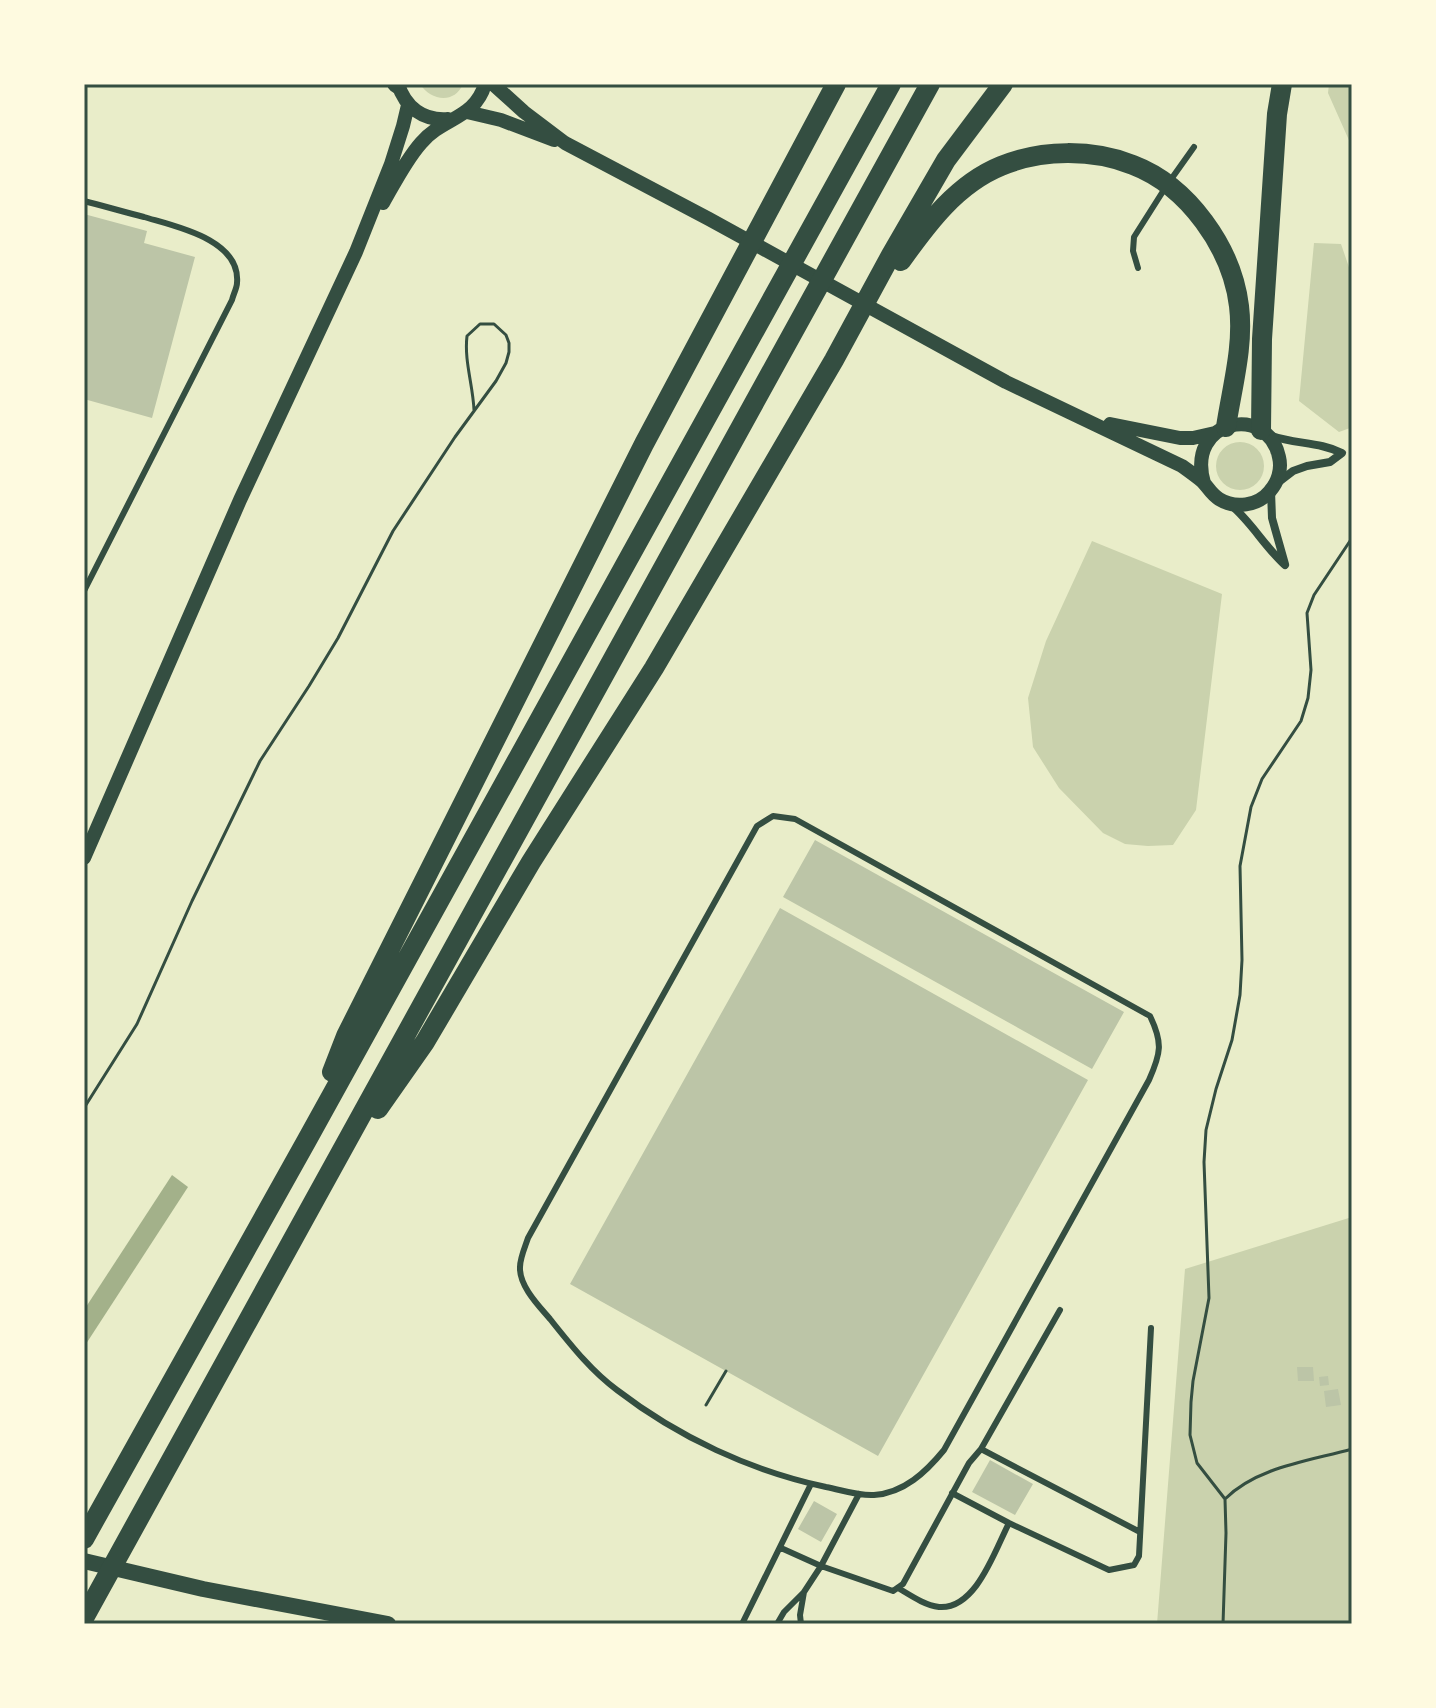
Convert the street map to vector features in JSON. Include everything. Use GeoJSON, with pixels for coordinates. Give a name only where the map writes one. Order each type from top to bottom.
{"type":"FeatureCollection","features":[{"type":"Feature","properties":{"kind":"highway"},"geometry":{"type":"LineString","coordinates":[[307,1140],[346,1036],[644,444],[836,84]]}},
{"type":"Feature","properties":{"kind":"highway"},"geometry":{"type":"LineString","coordinates":[[84,1539],[891,84]]}},
{"type":"Feature","properties":{"kind":"highway"},"geometry":{"type":"LineString","coordinates":[[84,1618],[930,84]]}},
{"type":"Feature","properties":{"kind":"highway"},"geometry":{"type":"LineString","coordinates":[[316,1198],[425,1042],[531,862],[654,668],[834,360],[946,160],[1003,84]]}},
{"type":"Feature","properties":{"kind":"highway"},"geometry":{"type":"LineString","coordinates":[[1264,432],[1263,324],[1277,114],[1282,84]]}},
{"type":"Feature","properties":{"kind":"highway"},"geometry":{"type":"LineString","coordinates":[[834,360],[918,237],[956,192],[1002,165],[1049,155],[1091,154],[1134,165],[1167,185],[1205,222],[1228,261],[1239,304],[1241,331],[1221,430]]}},
{"type":"Feature","properties":{"kind":"main road"},"geometry":{"type":"LineString","coordinates":[[84,1561],[203,1589],[376,1623]]}},
{"type":"Feature","properties":{"kind":"street"},"geometry":{"type":"LineString","coordinates":[[356,252],[402,169],[421,142],[438,127],[467,112],[481,96],[485,84]]}},
{"type":"Feature","properties":{"kind":"street"},"geometry":{"type":"LineString","coordinates":[[493,84],[565,143]]}},
{"type":"Feature","properties":{"kind":"street"},"geometry":{"type":"LineString","coordinates":[[397,85],[408,105],[424,116],[452,119]]}},
{"type":"Feature","properties":{"kind":"street"},"geometry":{"type":"LineString","coordinates":[[84,858],[240,500],[356,252],[391,164],[408,105]]}},
{"type":"Feature","properties":{"kind":"street"},"geometry":{"type":"LineString","coordinates":[[467,112],[501,120],[565,143],[1006,382],[1182,466],[1204,483]]}},
{"type":"Feature","properties":{"kind":"street"},"geometry":{"type":"LineString","coordinates":[[1079,416],[1180,438],[1193,438],[1237,424],[1250,425],[1292,443],[1329,447],[1342,453],[1330,462],[1293,471],[1266,496],[1252,503],[1228,503],[1210,492],[1200,470],[1206,443],[1221,430]]}},
{"type":"Feature","properties":{"kind":"street"},"geometry":{"type":"LineString","coordinates":[[1228,503],[1285,565],[1272,518],[1274,487],[1281,463],[1274,443],[1264,432]]}},
{"type":"Feature","properties":{"kind":"lane"},"geometry":{"type":"LineString","coordinates":[[1138,268],[1133,251],[1134,237],[1194,147]]}},
{"type":"Feature","properties":{"kind":"lane"},"geometry":{"type":"LineString","coordinates":[[84,201],[191,231],[211,241],[226,252],[234,265],[238,282],[232,300],[84,591]]}},
{"type":"Feature","properties":{"kind":"lane"},"geometry":{"type":"LineString","coordinates":[[773,816],[795,819],[1150,1016],[1158,1034],[1159,1057],[1149,1080],[944,1450],[927,1471],[906,1486],[877,1495],[811,1484],[730,1458],[672,1427],[615,1390],[580,1356],[527,1291],[519,1269],[528,1238],[749,840],[757,826],[773,816]]}},
{"type":"Feature","properties":{"kind":"lane"},"geometry":{"type":"LineString","coordinates":[[781,1548],[821,1566],[893,1591],[903,1584],[969,1463],[981,1449],[1060,1310]]}},
{"type":"Feature","properties":{"kind":"lane"},"geometry":{"type":"LineString","coordinates":[[952,1493],[1109,1570],[1134,1565],[1139,1556],[1151,1328]]}},
{"type":"Feature","properties":{"kind":"lane"},"geometry":{"type":"LineString","coordinates":[[981,1449],[1140,1532]]}},
{"type":"Feature","properties":{"kind":"lane"},"geometry":{"type":"LineString","coordinates":[[742,1624],[811,1484]]}},
{"type":"Feature","properties":{"kind":"lane"},"geometry":{"type":"LineString","coordinates":[[777,1624],[821,1566],[859,1494]]}},
{"type":"Feature","properties":{"kind":"lane"},"geometry":{"type":"LineString","coordinates":[[898,1588],[940,1607],[960,1602],[976,1588],[1009,1523]]}},
{"type":"Feature","properties":{"kind":"lane"},"geometry":{"type":"LineString","coordinates":[[801,1624],[804,1592]]}},
{"type":"Feature","properties":{"kind":"path"},"geometry":{"type":"LineString","coordinates":[[84,1108],[137,1024],[260,761],[338,638],[393,531],[506,363],[509,343],[506,335],[494,324],[480,324],[467,336],[466,359],[474,410]]}},
{"type":"Feature","properties":{"kind":"path"},"geometry":{"type":"LineString","coordinates":[[1223,1624],[1225,1499],[1197,1463],[1190,1435],[1196,1365],[1209,1298],[1204,1171],[1206,1130],[1232,1040],[1240,995],[1242,850],[1251,807],[1271,764],[1295,733],[1305,710],[1311,670],[1307,623],[1310,604],[1352,538]]}},
{"type":"Feature","properties":{"kind":"path"},"geometry":{"type":"LineString","coordinates":[[706,1405],[726,1371]]}},
{"type":"Feature","properties":{"kind":"path"},"geometry":{"type":"LineString","coordinates":[[1225,1499],[1251,1480],[1352,1449]]}},
{"type":"Feature","properties":{"kind":"shaded area"},"geometry":{"type":"Polygon","coordinates":[[[420,84],[463,84],[454,95],[442,98],[430,94],[420,84]]]}},
{"type":"Feature","properties":{"kind":"shaded area"},"geometry":{"type":"Polygon","coordinates":[[[1329,84],[1352,84],[1352,147],[1328,93],[1329,84]]]}},
{"type":"Feature","properties":{"kind":"shaded area"},"geometry":{"type":"Polygon","coordinates":[[[1314,243],[1341,244],[1352,276],[1352,425],[1339,432],[1299,401],[1314,243]]]}},
{"type":"Feature","properties":{"kind":"shaded area"},"geometry":{"type":"Polygon","coordinates":[[[1240,442],[1257,449],[1264,466],[1257,483],[1240,490],[1223,483],[1216,466],[1223,449],[1240,442]]]}},
{"type":"Feature","properties":{"kind":"shaded area"},"geometry":{"type":"Polygon","coordinates":[[[1092,541],[1222,594],[1196,810],[1173,845],[1125,844],[1103,833],[1059,788],[1033,747],[1028,698],[1046,641],[1092,541]]]}},
{"type":"Feature","properties":{"kind":"shaded area"},"geometry":{"type":"Polygon","coordinates":[[[172,1175],[188,1187],[84,1347],[84,1310],[172,1175]]]}},
{"type":"Feature","properties":{"kind":"shaded area"},"geometry":{"type":"Polygon","coordinates":[[[1352,1217],[1352,1624],[1157,1624],[1185,1269],[1352,1217]]]}},
{"type":"Feature","properties":{"kind":"building"},"geometry":{"type":"Polygon","coordinates":[[[84,214],[147,231],[144,243],[195,257],[152,418],[84,399],[84,214]]]}},
{"type":"Feature","properties":{"kind":"building"},"geometry":{"type":"Polygon","coordinates":[[[815,840],[1124,1012],[1092,1069],[783,897],[815,840]]]}},
{"type":"Feature","properties":{"kind":"building"},"geometry":{"type":"Polygon","coordinates":[[[780,908],[1088,1080],[878,1456],[570,1284],[780,908]]]}},
{"type":"Feature","properties":{"kind":"building"},"geometry":{"type":"Polygon","coordinates":[[[1297,1367],[1313,1367],[1314,1381],[1298,1381],[1297,1367]]]}},
{"type":"Feature","properties":{"kind":"building"},"geometry":{"type":"Polygon","coordinates":[[[1328,1376],[1329,1385],[1320,1386],[1319,1377],[1328,1376]]]}},
{"type":"Feature","properties":{"kind":"building"},"geometry":{"type":"Polygon","coordinates":[[[1338,1389],[1341,1405],[1326,1407],[1324,1391],[1338,1389]]]}},
{"type":"Feature","properties":{"kind":"building"},"geometry":{"type":"Polygon","coordinates":[[[990,1460],[1033,1484],[1015,1515],[972,1492],[990,1460]]]}},
{"type":"Feature","properties":{"kind":"building"},"geometry":{"type":"Polygon","coordinates":[[[814,1501],[837,1514],[821,1542],[798,1529],[814,1501]]]}}]}
